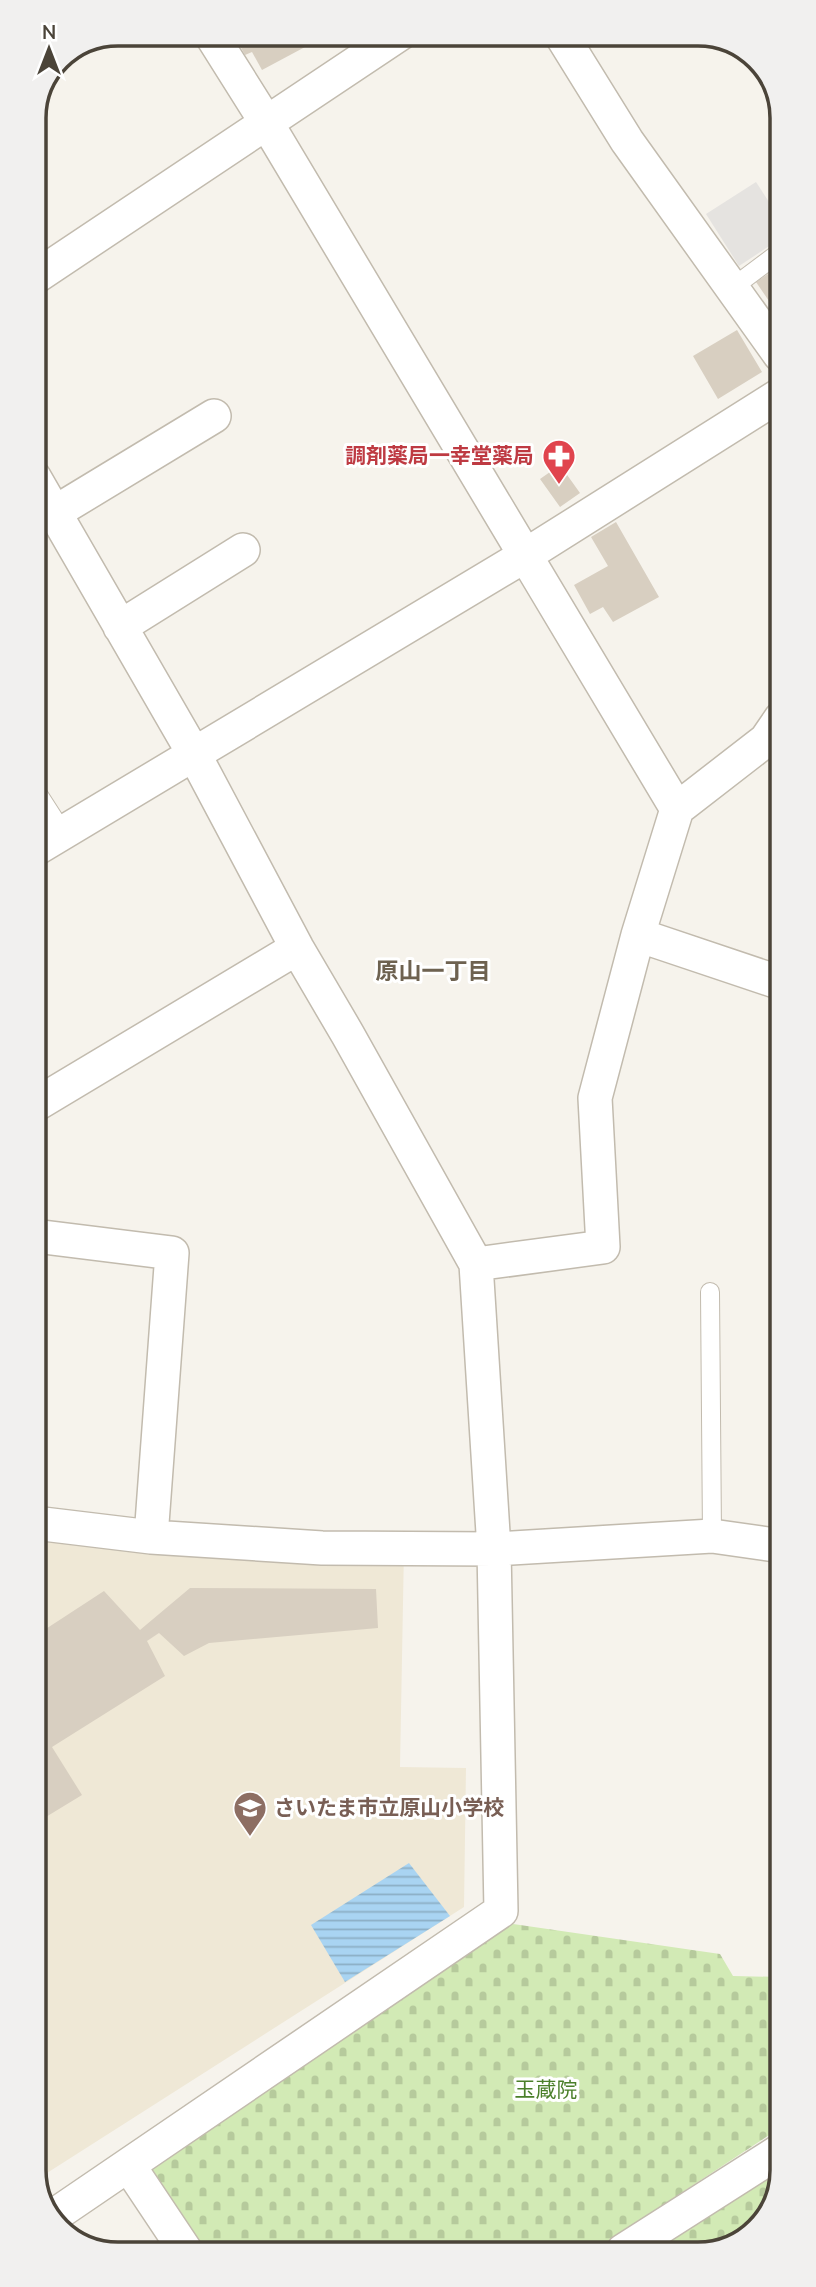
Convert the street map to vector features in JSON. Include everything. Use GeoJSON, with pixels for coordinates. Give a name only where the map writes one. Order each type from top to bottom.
{"type":"FeatureCollection","features":[{"type":"Feature","properties":{"kind":"street"},"geometry":{"type":"LineString","coordinates":[[217,46],[677,809]]}},
{"type":"Feature","properties":{"kind":"street"},"geometry":{"type":"LineString","coordinates":[[46,270],[381,46]]}},
{"type":"Feature","properties":{"kind":"street"},"geometry":{"type":"LineString","coordinates":[[568,46],[627,141],[770,341]]}},
{"type":"Feature","properties":{"kind":"street"},"geometry":{"type":"LineString","coordinates":[[46,843],[526,555],[770,401]]}},
{"type":"Feature","properties":{"kind":"street"},"geometry":{"type":"LineString","coordinates":[[54,513],[215,416]]}},
{"type":"Feature","properties":{"kind":"street"},"geometry":{"type":"LineString","coordinates":[[46,499],[194,754],[297,948],[476,1264],[494,1549],[501,1911],[59,2212]]}},
{"type":"Feature","properties":{"kind":"street"},"geometry":{"type":"LineString","coordinates":[[120,627],[243,550]]}},
{"type":"Feature","properties":{"kind":"street"},"geometry":{"type":"LineString","coordinates":[[476,1264],[603,1247],[595,1098],[638,935],[677,809],[770,740]]}},
{"type":"Feature","properties":{"kind":"street"},"geometry":{"type":"LineString","coordinates":[[638,935],[770,979]]}},
{"type":"Feature","properties":{"kind":"street"},"geometry":{"type":"LineString","coordinates":[[46,1098],[297,948]]}},
{"type":"Feature","properties":{"kind":"street"},"geometry":{"type":"LineString","coordinates":[[46,1237],[172,1253],[151,1537]]}},
{"type":"Feature","properties":{"kind":"street"},"geometry":{"type":"LineString","coordinates":[[46,1524],[151,1537],[322,1548],[494,1549],[712,1536],[770,1544]]}},
{"type":"Feature","properties":{"kind":"street"},"geometry":{"type":"LineString","coordinates":[[638,2242],[770,2157]]}},
{"type":"Feature","properties":{"kind":"street"},"geometry":{"type":"LineString","coordinates":[[130,2166],[179,2241]]}},
{"type":"Feature","properties":{"kind":"lane"},"geometry":{"type":"LineString","coordinates":[[732,288],[770,260]]}},
{"type":"Feature","properties":{"kind":"lane"},"geometry":{"type":"LineString","coordinates":[[46,807],[63,833]]}},
{"type":"Feature","properties":{"kind":"lane"},"geometry":{"type":"LineString","coordinates":[[710,1292],[712,1536]]}},
{"type":"Feature","properties":{"kind":"shaded area"},"geometry":{"type":"Polygon","coordinates":[[[756,182],[770,204],[770,246],[739,266],[706,214],[756,182]]]}},
{"type":"Feature","properties":{"kind":"shaded area","name":"さいたま市立原山小学校"},"geometry":{"type":"Polygon","coordinates":[[[46,1516],[404,1548],[400,1767],[466,1768],[464,1907],[46,2174],[46,1516]]]}},
{"type":"Feature","properties":{"kind":"green space","name":"玉蔵院"},"geometry":{"type":"Polygon","coordinates":[[[506,1923],[720,1954],[733,1976],[770,1977],[770,2135],[607,2242],[193,2241],[145,2170],[506,1923]]]}},
{"type":"Feature","properties":{"kind":"green space"},"geometry":{"type":"Polygon","coordinates":[[[770,2167],[767,2192],[761,2205],[738,2229],[707,2241],[656,2242],[770,2167]]]}},
{"type":"Feature","properties":{"kind":"water"},"geometry":{"type":"Polygon","coordinates":[[[409,1863],[450,1916],[345,1982],[311,1925],[409,1863]]]}},
{"type":"Feature","properties":{"kind":"building"},"geometry":{"type":"Polygon","coordinates":[[[240,46],[305,47],[262,70],[252,52],[245,55],[240,46]]]}},
{"type":"Feature","properties":{"kind":"building"},"geometry":{"type":"Polygon","coordinates":[[[770,273],[770,303],[756,282],[770,273]]]}},
{"type":"Feature","properties":{"kind":"building"},"geometry":{"type":"Polygon","coordinates":[[[737,330],[762,372],[718,399],[693,356],[737,330]]]}},
{"type":"Feature","properties":{"kind":"building"},"geometry":{"type":"Polygon","coordinates":[[[560,465],[580,493],[560,507],[540,479],[560,465]]]}},
{"type":"Feature","properties":{"kind":"building"},"geometry":{"type":"Polygon","coordinates":[[[616,522],[659,597],[613,622],[603,607],[590,614],[574,585],[608,566],[591,537],[616,522]]]}},
{"type":"Feature","properties":{"kind":"building"},"geometry":{"type":"Polygon","coordinates":[[[190,1588],[376,1589],[378,1628],[209,1643],[184,1656],[159,1633],[147,1641],[165,1676],[52,1747],[82,1795],[46,1817],[46,1629],[104,1591],[140,1630],[190,1588]]]}},
{"type":"Feature","properties":{"kind":"place","name":"調剤薬局一幸堂薬局"},"geometry":{"type":"Point","coordinates":[559,486]}},
{"type":"Feature","properties":{"kind":"place","name":"さいたま市立原山小学校"},"geometry":{"type":"Point","coordinates":[250,1838]}},
{"type":"Feature","properties":{"kind":"district","name":"原山一丁目"},"geometry":{"type":"Point","coordinates":[433,971]}}]}
